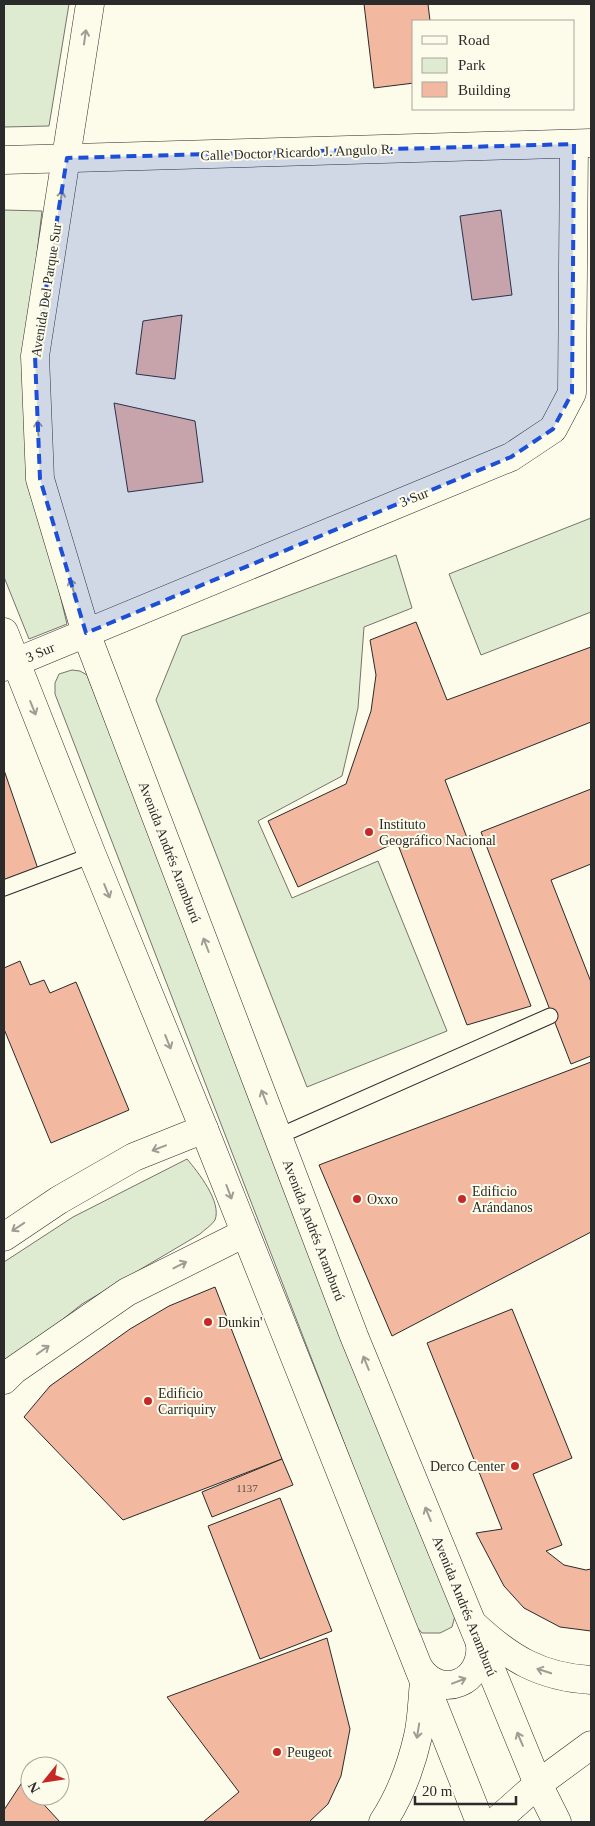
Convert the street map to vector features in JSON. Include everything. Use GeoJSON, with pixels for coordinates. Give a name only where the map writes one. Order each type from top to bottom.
{"type":"FeatureCollection","features":[{"type":"Feature","properties":{"kind":"main road","name":"Avenida Del Parque Sur"},"geometry":{"type":"LineString","coordinates":[[86,632],[40,479],[35,356],[90,4]]}},
{"type":"Feature","properties":{"kind":"main road","name":"Calle Doctor Ricardo J. Angulo R."},"geometry":{"type":"LineString","coordinates":[[4,160],[583,144]]}},
{"type":"Feature","properties":{"kind":"main road","name":"3 Sur"},"geometry":{"type":"LineString","coordinates":[[9,665],[511,457],[552,429],[572,393],[583,144]]}},
{"type":"Feature","properties":{"kind":"main road"},"geometry":{"type":"LineString","coordinates":[[4,632],[9,665],[92,855],[204,1129],[480,1822]]}},
{"type":"Feature","properties":{"kind":"main road","name":"Avenida Andrés Aramburú"},"geometry":{"type":"LineString","coordinates":[[86,632],[354,1336],[538,1784],[557,1822]]}},
{"type":"Feature","properties":{"kind":"main road"},"geometry":{"type":"LineString","coordinates":[[4,1237],[59,1200],[134,1157],[204,1129]]}},
{"type":"Feature","properties":{"kind":"main road"},"geometry":{"type":"LineString","coordinates":[[4,1380],[14,1370],[127,1292],[245,1233]]}},
{"type":"Feature","properties":{"kind":"main road"},"geometry":{"type":"LineString","coordinates":[[421,1675],[446,1685],[460,1682],[471,1676],[478,1666],[481,1656],[476,1634]]}},
{"type":"Feature","properties":{"kind":"main road"},"geometry":{"type":"LineString","coordinates":[[476,1634],[491,1640],[513,1657],[536,1669],[564,1677],[591,1680]]}},
{"type":"Feature","properties":{"kind":"main road"},"geometry":{"type":"LineString","coordinates":[[383,1822],[405,1781],[418,1735],[421,1675]]}},
{"type":"Feature","properties":{"kind":"main road"},"geometry":{"type":"LineString","coordinates":[[495,1822],[538,1784],[591,1745]]}},
{"type":"Feature","properties":{"kind":"lane"},"geometry":{"type":"LineString","coordinates":[[4,888],[92,855]]}},
{"type":"Feature","properties":{"kind":"lane"},"geometry":{"type":"LineString","coordinates":[[278,1136],[550,1016]]}},
{"type":"Feature","properties":{"kind":"highlighted area"},"geometry":{"type":"Polygon","coordinates":[[[574,144],[572,393],[553,429],[511,457],[86,633],[40,479],[35,356],[67,158],[574,144]]]}},
{"type":"Feature","properties":{"kind":"green space"},"geometry":{"type":"Polygon","coordinates":[[[4,4],[69,4],[49,126],[4,127],[4,4]]]}},
{"type":"Feature","properties":{"kind":"green space"},"geometry":{"type":"Polygon","coordinates":[[[4,210],[42,211],[26,346],[32,478],[67,624],[29,639],[4,577],[4,210]]]}},
{"type":"Feature","properties":{"kind":"green space"},"geometry":{"type":"Polygon","coordinates":[[[591,518],[591,612],[481,655],[449,574],[591,518]]]}},
{"type":"Feature","properties":{"kind":"green space"},"geometry":{"type":"Polygon","coordinates":[[[396,555],[412,608],[364,627],[358,708],[342,776],[258,821],[292,898],[378,861],[447,1031],[307,1087],[156,700],[182,636],[396,555]]]}},
{"type":"Feature","properties":{"kind":"green space"},"geometry":{"type":"Polygon","coordinates":[[[72,670],[80,671],[87,675],[456,1612],[452,1627],[440,1633],[422,1633],[414,1624],[55,694],[55,683],[59,674],[72,670]]]}},
{"type":"Feature","properties":{"kind":"green space"},"geometry":{"type":"Polygon","coordinates":[[[187,1159],[203,1179],[212,1196],[216,1213],[214,1222],[200,1234],[82,1304],[4,1366],[4,1262],[73,1217],[187,1159]]]}},
{"type":"Feature","properties":{"kind":"building"},"geometry":{"type":"Polygon","coordinates":[[[364,4],[428,4],[430,20],[412,20],[412,83],[374,88],[364,4]]]}},
{"type":"Feature","properties":{"kind":"building"},"geometry":{"type":"Polygon","coordinates":[[[501,210],[512,295],[472,300],[460,216],[501,210]]]}},
{"type":"Feature","properties":{"kind":"building"},"geometry":{"type":"Polygon","coordinates":[[[182,315],[175,379],[136,374],[143,321],[182,315]]]}},
{"type":"Feature","properties":{"kind":"building"},"geometry":{"type":"Polygon","coordinates":[[[114,403],[195,421],[203,482],[128,492],[114,403]]]}},
{"type":"Feature","properties":{"kind":"building","name":"Instituto Geográfico Nacional"},"geometry":{"type":"Polygon","coordinates":[[[416,622],[447,700],[591,647],[591,722],[445,780],[531,1006],[467,1025],[397,842],[298,887],[268,821],[346,784],[371,711],[376,675],[370,640],[416,622]]]}},
{"type":"Feature","properties":{"kind":"building"},"geometry":{"type":"Polygon","coordinates":[[[4,770],[38,869],[4,881],[4,770]]]}},
{"type":"Feature","properties":{"kind":"building"},"geometry":{"type":"Polygon","coordinates":[[[591,789],[591,864],[551,880],[591,982],[591,1056],[571,1064],[481,832],[591,789]]]}},
{"type":"Feature","properties":{"kind":"building"},"geometry":{"type":"Polygon","coordinates":[[[20,961],[30,985],[44,980],[50,993],[76,982],[129,1110],[51,1143],[4,1029],[4,968],[20,961]]]}},
{"type":"Feature","properties":{"kind":"building","name":"Edificio Arándanos"},"geometry":{"type":"Polygon","coordinates":[[[591,1062],[591,1232],[392,1336],[319,1165],[591,1062]]]}},
{"type":"Feature","properties":{"kind":"building","name":"Edificio Carriquiry"},"geometry":{"type":"Polygon","coordinates":[[[215,1287],[282,1459],[123,1520],[24,1417],[50,1386],[130,1329],[169,1306],[215,1287]]]}},
{"type":"Feature","properties":{"kind":"building","name":"Derco Center"},"geometry":{"type":"Polygon","coordinates":[[[512,1309],[572,1458],[533,1474],[562,1545],[546,1551],[564,1565],[586,1570],[591,1569],[591,1631],[560,1627],[524,1608],[504,1586],[476,1533],[502,1529],[427,1343],[512,1309]]]}},
{"type":"Feature","properties":{"kind":"building"},"geometry":{"type":"Polygon","coordinates":[[[282,1459],[293,1485],[212,1517],[202,1492],[282,1459]]]}},
{"type":"Feature","properties":{"kind":"building"},"geometry":{"type":"Polygon","coordinates":[[[280,1498],[332,1631],[260,1659],[208,1526],[280,1498]]]}},
{"type":"Feature","properties":{"kind":"building","name":"Peugeot"},"geometry":{"type":"Polygon","coordinates":[[[327,1638],[350,1729],[341,1776],[328,1804],[309,1822],[203,1822],[239,1792],[167,1697],[327,1638]]]}},
{"type":"Feature","properties":{"kind":"building"},"geometry":{"type":"Polygon","coordinates":[[[20,1786],[20,1806],[45,1806],[60,1822],[4,1822],[4,1810],[20,1786]]]}},
{"type":"Feature","properties":{"kind":"place","name":"Instituto Geográfico Nacional"},"geometry":{"type":"Point","coordinates":[369,832]}},
{"type":"Feature","properties":{"kind":"place","name":"Oxxo"},"geometry":{"type":"Point","coordinates":[357,1199]}},
{"type":"Feature","properties":{"kind":"place","name":"Edificio Arándanos"},"geometry":{"type":"Point","coordinates":[462,1199]}},
{"type":"Feature","properties":{"kind":"place","name":"Dunkin'"},"geometry":{"type":"Point","coordinates":[208,1322]}},
{"type":"Feature","properties":{"kind":"place","name":"Edificio Carriquiry"},"geometry":{"type":"Point","coordinates":[148,1401]}},
{"type":"Feature","properties":{"kind":"place","name":"Derco Center"},"geometry":{"type":"Point","coordinates":[515,1466]}},
{"type":"Feature","properties":{"kind":"place","name":"Peugeot"},"geometry":{"type":"Point","coordinates":[277,1752]}}]}
